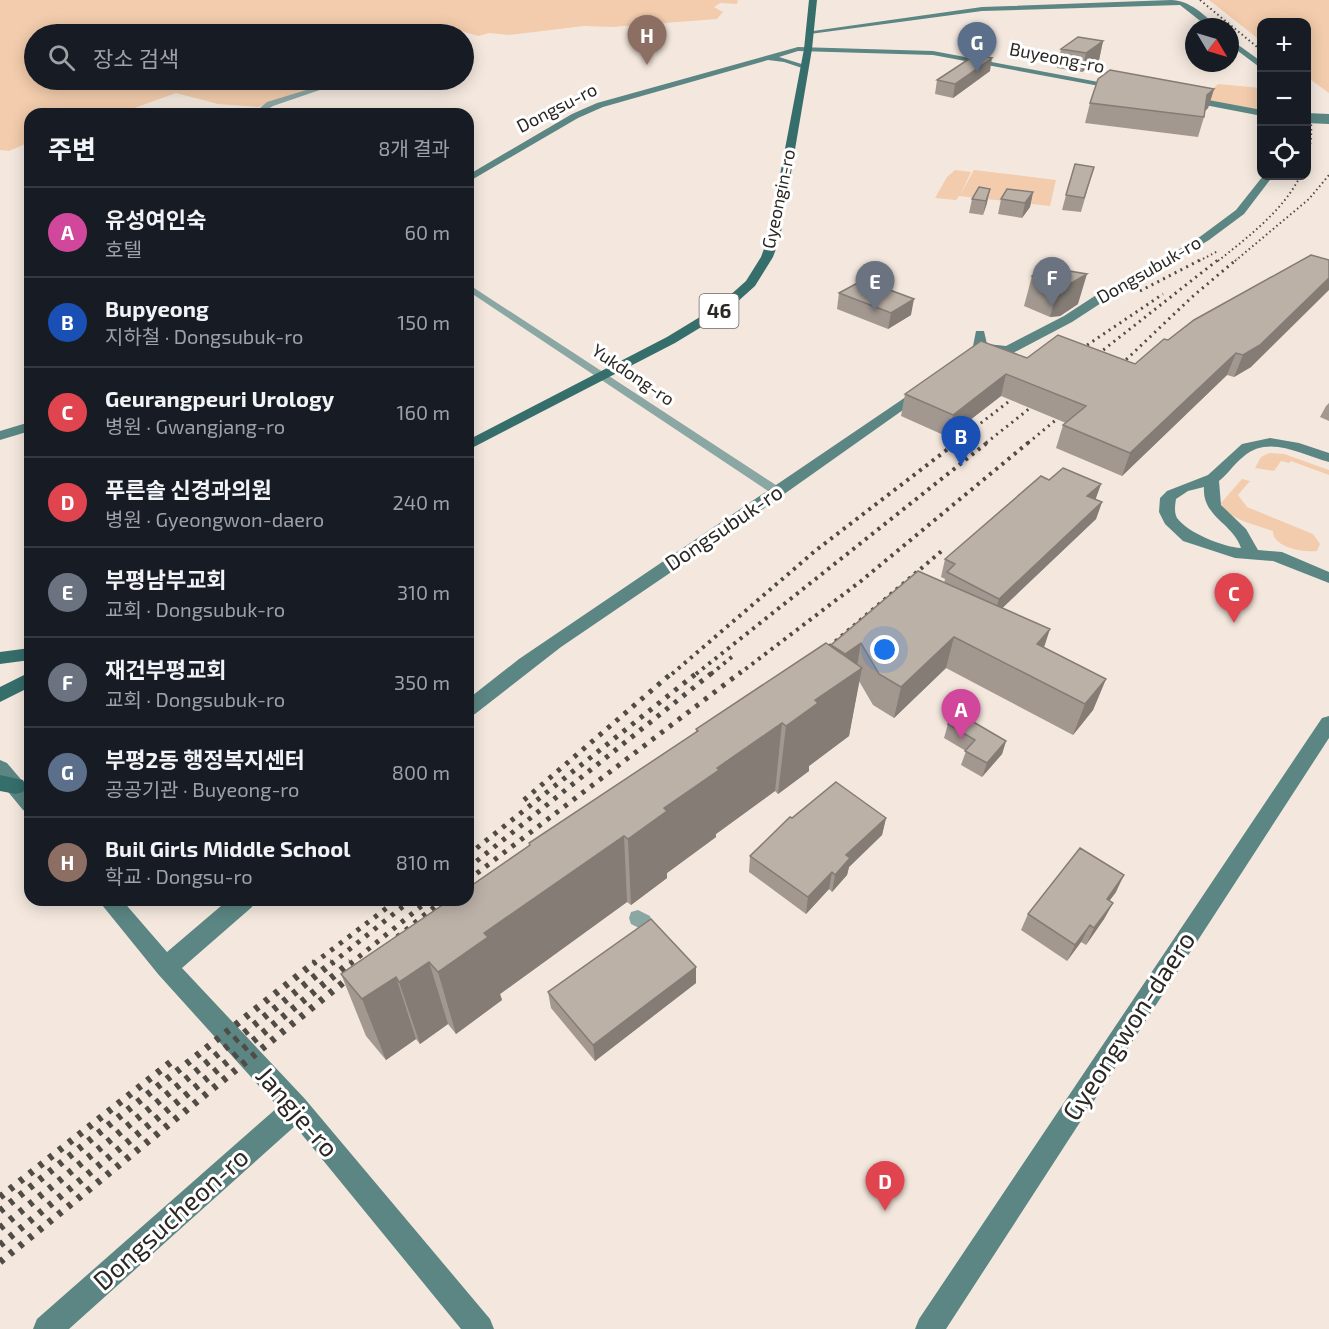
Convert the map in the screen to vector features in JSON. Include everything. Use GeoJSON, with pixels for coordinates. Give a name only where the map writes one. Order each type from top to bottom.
{"type":"FeatureCollection","features":[{"type":"Feature","properties":{"kind":"main road","name":"Gyeongin-ro"},"geometry":{"type":"LineString","coordinates":[[474,443],[603,376],[722,309],[751,283],[767,257],[774,238],[805,68],[813,0]]}},
{"type":"Feature","properties":{"kind":"main road"},"geometry":{"type":"LineString","coordinates":[[0,658],[24,655]]}},
{"type":"Feature","properties":{"kind":"main road"},"geometry":{"type":"LineString","coordinates":[[0,695],[24,682]]}},
{"type":"Feature","properties":{"kind":"street"},"geometry":{"type":"LineString","coordinates":[[808,30],[849,27],[982,9],[1177,2],[1186,5],[1202,18]]}},
{"type":"Feature","properties":{"kind":"street"},"geometry":{"type":"LineString","coordinates":[[765,57],[796,40]]}},
{"type":"Feature","properties":{"kind":"street"},"geometry":{"type":"LineString","coordinates":[[1239,48],[1257,63]]}},
{"type":"Feature","properties":{"kind":"street","name":"Dongsu-ro"},"geometry":{"type":"LineString","coordinates":[[474,175],[575,116],[600,105],[789,50],[808,49]]}},
{"type":"Feature","properties":{"kind":"street","name":"Buyeong-ro"},"geometry":{"type":"LineString","coordinates":[[808,49],[933,53],[1131,89]]}},
{"type":"Feature","properties":{"kind":"street"},"geometry":{"type":"LineString","coordinates":[[765,57],[781,59],[805,68]]}},
{"type":"Feature","properties":{"kind":"street"},"geometry":{"type":"LineString","coordinates":[[264,108],[314,90]]}},
{"type":"Feature","properties":{"kind":"street"},"geometry":{"type":"LineString","coordinates":[[1180,98],[1257,112]]}},
{"type":"Feature","properties":{"kind":"street"},"geometry":{"type":"LineString","coordinates":[[1311,118],[1329,119]]}},
{"type":"Feature","properties":{"kind":"street","name":"Dongsubuk-ro"},"geometry":{"type":"LineString","coordinates":[[951,369],[980,341],[1008,350],[1068,319],[1111,291],[1138,279],[1205,238],[1240,212],[1265,180]]}},
{"type":"Feature","properties":{"kind":"street","name":"Yukdong-ro"},"geometry":{"type":"LineString","coordinates":[[474,291],[778,492]]}},
{"type":"Feature","properties":{"kind":"street","name":"Dongsubuk-ro"},"geometry":{"type":"LineString","coordinates":[[474,704],[511,672],[778,492],[934,381]]}},
{"type":"Feature","properties":{"kind":"street"},"geometry":{"type":"LineString","coordinates":[[0,436],[24,428]]}},
{"type":"Feature","properties":{"kind":"street"},"geometry":{"type":"LineString","coordinates":[[1329,458],[1287,445],[1258,443],[1245,447],[1212,479],[1181,488],[1168,498],[1167,512],[1171,521],[1189,537],[1235,553],[1276,556],[1329,578]]}},
{"type":"Feature","properties":{"kind":"street"},"geometry":{"type":"LineString","coordinates":[[1212,479],[1212,499],[1216,511],[1245,536],[1251,553]]}},
{"type":"Feature","properties":{"kind":"street","name":"Gyeongwon-daero"},"geometry":{"type":"LineString","coordinates":[[929,1329],[1329,723]]}},
{"type":"Feature","properties":{"kind":"street"},"geometry":{"type":"LineString","coordinates":[[0,768],[8,785],[24,799]]}},
{"type":"Feature","properties":{"kind":"street","name":"Jangje-ro"},"geometry":{"type":"LineString","coordinates":[[114,906],[166,967],[296,1108],[480,1329]]}},
{"type":"Feature","properties":{"kind":"street"},"geometry":{"type":"LineString","coordinates":[[166,967],[237,906]]}},
{"type":"Feature","properties":{"kind":"street","name":"Dongsucheon-ro"},"geometry":{"type":"LineString","coordinates":[[47,1329],[296,1108]]}},
{"type":"Feature","properties":{"kind":"shaded area"},"geometry":{"type":"Polygon","coordinates":[[[0,0],[738,0],[737,4],[720,3],[714,7],[723,12],[717,19],[612,27],[584,26],[509,35],[489,33],[479,36],[474,35],[474,24],[24,24],[24,90],[310,90],[258,107],[218,104],[176,93],[135,108],[24,108],[24,145],[9,151],[0,150],[0,0]]]}},
{"type":"Feature","properties":{"kind":"shaded area"},"geometry":{"type":"Polygon","coordinates":[[[1209,0],[1329,0],[1329,93],[1311,80],[1311,18],[1257,18],[1257,38],[1239,24],[1239,18],[1232,18],[1209,0]]]}},
{"type":"Feature","properties":{"kind":"shaded area"},"geometry":{"type":"Polygon","coordinates":[[[1218,84],[1257,88],[1257,109],[1201,99],[1218,84]]]}},
{"type":"Feature","properties":{"kind":"shaded area"},"geometry":{"type":"Polygon","coordinates":[[[955,170],[971,172],[960,195],[974,170],[1056,180],[1050,206],[959,196],[956,200],[935,198],[947,177],[955,170]]]}},
{"type":"Feature","properties":{"kind":"shaded area"},"geometry":{"type":"Polygon","coordinates":[[[1269,453],[1284,454],[1329,470],[1329,475],[1291,461],[1289,463],[1281,461],[1274,471],[1255,468],[1261,457],[1269,453]]]}},
{"type":"Feature","properties":{"kind":"shaded area"},"geometry":{"type":"Polygon","coordinates":[[[1242,479],[1250,481],[1238,495],[1247,507],[1313,534],[1320,544],[1317,551],[1297,550],[1283,545],[1274,537],[1273,531],[1236,518],[1224,509],[1221,503],[1242,479]]]}},
{"type":"Feature","properties":{"kind":"building"},"geometry":{"type":"Polygon","coordinates":[[[1078,37],[1103,41],[1086,53],[1061,49],[1078,37]]]}},
{"type":"Feature","properties":{"kind":"building"},"geometry":{"type":"Polygon","coordinates":[[[975,55],[992,58],[955,84],[937,80],[975,55]]]}},
{"type":"Feature","properties":{"kind":"building"},"geometry":{"type":"Polygon","coordinates":[[[1110,70],[1214,89],[1207,95],[1204,117],[1090,103],[1098,79],[1110,70]]]}},
{"type":"Feature","properties":{"kind":"building"},"geometry":{"type":"Polygon","coordinates":[[[1075,164],[1094,167],[1084,198],[1066,195],[1075,164]]]}},
{"type":"Feature","properties":{"kind":"building"},"geometry":{"type":"Polygon","coordinates":[[[979,187],[990,189],[986,201],[972,199],[979,187]]]}},
{"type":"Feature","properties":{"kind":"building"},"geometry":{"type":"Polygon","coordinates":[[[1007,189],[1033,192],[1025,203],[1001,199],[1007,189]]]}},
{"type":"Feature","properties":{"kind":"building"},"geometry":{"type":"Polygon","coordinates":[[[1311,255],[1329,260],[1329,278],[1260,345],[1243,355],[1236,353],[1130,453],[1063,425],[1086,406],[1006,374],[953,415],[905,394],[981,341],[1027,358],[1058,335],[1135,364],[1164,339],[1168,340],[1194,320],[1311,255]]]}},
{"type":"Feature","properties":{"kind":"building"},"geometry":{"type":"Polygon","coordinates":[[[1045,267],[1087,274],[1068,285],[1058,286],[1032,276],[1045,267]]]}},
{"type":"Feature","properties":{"kind":"building"},"geometry":{"type":"Polygon","coordinates":[[[863,280],[914,299],[891,313],[839,293],[863,280]]]}},
{"type":"Feature","properties":{"kind":"building"},"geometry":{"type":"Polygon","coordinates":[[[1063,468],[1101,484],[1087,496],[1102,502],[999,599],[947,572],[955,564],[945,559],[1041,476],[1049,480],[1063,468]]]}},
{"type":"Feature","properties":{"kind":"building"},"geometry":{"type":"Polygon","coordinates":[[[918,571],[1050,629],[1037,644],[1106,679],[1085,704],[954,637],[901,687],[879,674],[861,643],[845,654],[831,645],[918,571]]]}},
{"type":"Feature","properties":{"kind":"building"},"geometry":{"type":"Polygon","coordinates":[[[826,643],[862,668],[815,700],[818,703],[786,726],[782,723],[717,768],[719,770],[664,808],[667,811],[628,839],[624,836],[484,933],[488,937],[438,972],[429,962],[399,982],[396,977],[362,999],[341,974],[441,906],[474,906],[474,884],[530,845],[529,843],[698,731],[696,729],[826,643]]]}},
{"type":"Feature","properties":{"kind":"building"},"geometry":{"type":"Polygon","coordinates":[[[958,713],[1006,741],[987,763],[965,751],[975,740],[948,724],[958,713]]]}},
{"type":"Feature","properties":{"kind":"building"},"geometry":{"type":"Polygon","coordinates":[[[836,782],[886,818],[846,855],[850,858],[835,875],[832,872],[808,897],[750,856],[790,817],[792,818],[836,782]]]}},
{"type":"Feature","properties":{"kind":"building"},"geometry":{"type":"Polygon","coordinates":[[[1080,848],[1124,875],[1107,899],[1113,903],[1094,928],[1090,925],[1075,945],[1028,914],[1080,848]]]}},
{"type":"Feature","properties":{"kind":"building"},"geometry":{"type":"Polygon","coordinates":[[[651,919],[696,967],[593,1045],[548,992],[651,919]]]}},
{"type":"Feature","properties":{"kind":"railway"},"geometry":{"type":"LineString","coordinates":[[1200,0],[1257,47]]}},
{"type":"Feature","properties":{"kind":"railway"},"geometry":{"type":"LineString","coordinates":[[1218,261],[1276,211],[1291,192],[1303,171],[1310,149],[1311,126]]}},
{"type":"Feature","properties":{"kind":"railway"},"geometry":{"type":"LineString","coordinates":[[1235,261],[1309,199],[1329,175]]}},
{"type":"Feature","properties":{"kind":"railway"},"geometry":{"type":"LineString","coordinates":[[1199,261],[1218,251]]}},
{"type":"Feature","properties":{"kind":"railway"},"geometry":{"type":"LineString","coordinates":[[1140,291],[1202,259]]}},
{"type":"Feature","properties":{"kind":"railway"},"geometry":{"type":"LineString","coordinates":[[1088,362],[1219,259]]}},
{"type":"Feature","properties":{"kind":"railway"},"geometry":{"type":"LineString","coordinates":[[1112,373],[1192,297],[1237,259]]}},
{"type":"Feature","properties":{"kind":"railway"},"geometry":{"type":"LineString","coordinates":[[1071,356],[1163,294]]}},
{"type":"Feature","properties":{"kind":"railway"},"geometry":{"type":"LineString","coordinates":[[955,443],[1025,389]]}},
{"type":"Feature","properties":{"kind":"railway"},"geometry":{"type":"LineString","coordinates":[[986,443],[1044,397]]}},
{"type":"Feature","properties":{"kind":"railway"},"geometry":{"type":"LineString","coordinates":[[1028,443],[1069,409]]}},
{"type":"Feature","properties":{"kind":"railway"},"geometry":{"type":"LineString","coordinates":[[672,674],[815,551],[957,442]]}},
{"type":"Feature","properties":{"kind":"railway"},"geometry":{"type":"LineString","coordinates":[[696,674],[988,442]]}},
{"type":"Feature","properties":{"kind":"railway"},"geometry":{"type":"LineString","coordinates":[[739,674],[861,581],[1029,442]]}},
{"type":"Feature","properties":{"kind":"railway"},"geometry":{"type":"LineString","coordinates":[[817,657],[944,549]]}},
{"type":"Feature","properties":{"kind":"railway"},"geometry":{"type":"LineString","coordinates":[[711,674],[733,656]]}},
{"type":"Feature","properties":{"kind":"railway"},"geometry":{"type":"LineString","coordinates":[[524,800],[673,672]]}},
{"type":"Feature","properties":{"kind":"railway"},"geometry":{"type":"LineString","coordinates":[[474,850],[698,672]]}},
{"type":"Feature","properties":{"kind":"railway"},"geometry":{"type":"LineString","coordinates":[[474,863],[713,672]]}},
{"type":"Feature","properties":{"kind":"railway"},"geometry":{"type":"LineString","coordinates":[[474,875],[741,672]]}},
{"type":"Feature","properties":{"kind":"railway"},"geometry":{"type":"LineString","coordinates":[[313,964],[389,906]]}},
{"type":"Feature","properties":{"kind":"railway"},"geometry":{"type":"LineString","coordinates":[[331,964],[404,906]]}},
{"type":"Feature","properties":{"kind":"railway"},"geometry":{"type":"LineString","coordinates":[[350,964],[422,906]]}},
{"type":"Feature","properties":{"kind":"railway"},"geometry":{"type":"LineString","coordinates":[[397,937],[436,906]]}},
{"type":"Feature","properties":{"kind":"railway"},"geometry":{"type":"LineString","coordinates":[[0,1211],[315,962]]}},
{"type":"Feature","properties":{"kind":"railway"},"geometry":{"type":"LineString","coordinates":[[0,1228],[333,962]]}},
{"type":"Feature","properties":{"kind":"railway"},"geometry":{"type":"LineString","coordinates":[[0,1245],[351,962]]}},
{"type":"Feature","properties":{"kind":"railway"},"geometry":{"type":"LineString","coordinates":[[0,1262],[356,972]]}},
{"type":"Feature","properties":{"kind":"railway"},"geometry":{"type":"LineString","coordinates":[[0,1197],[171,1062]]}},
{"type":"Feature","properties":{"kind":"place","name":"Buil Girls Middle School"},"geometry":{"type":"Point","coordinates":[647,65]}},
{"type":"Feature","properties":{"kind":"place","name":"부평2동 행정복지센터"},"geometry":{"type":"Point","coordinates":[977,72]}},
{"type":"Feature","properties":{"kind":"place","name":"재건부평교회"},"geometry":{"type":"Point","coordinates":[1052,307]}},
{"type":"Feature","properties":{"kind":"place","name":"부평남부교회"},"geometry":{"type":"Point","coordinates":[875,311]}},
{"type":"Feature","properties":{"kind":"place","name":"Bupyeong"},"geometry":{"type":"Point","coordinates":[961,466]}},
{"type":"Feature","properties":{"kind":"place","name":"Geurangpeuri Urology"},"geometry":{"type":"Point","coordinates":[1234,623]}},
{"type":"Feature","properties":{"kind":"place","name":"유성여인숙"},"geometry":{"type":"Point","coordinates":[961,739]}},
{"type":"Feature","properties":{"kind":"place","name":"푸른솔 신경과의원"},"geometry":{"type":"Point","coordinates":[885,1211]}}]}
